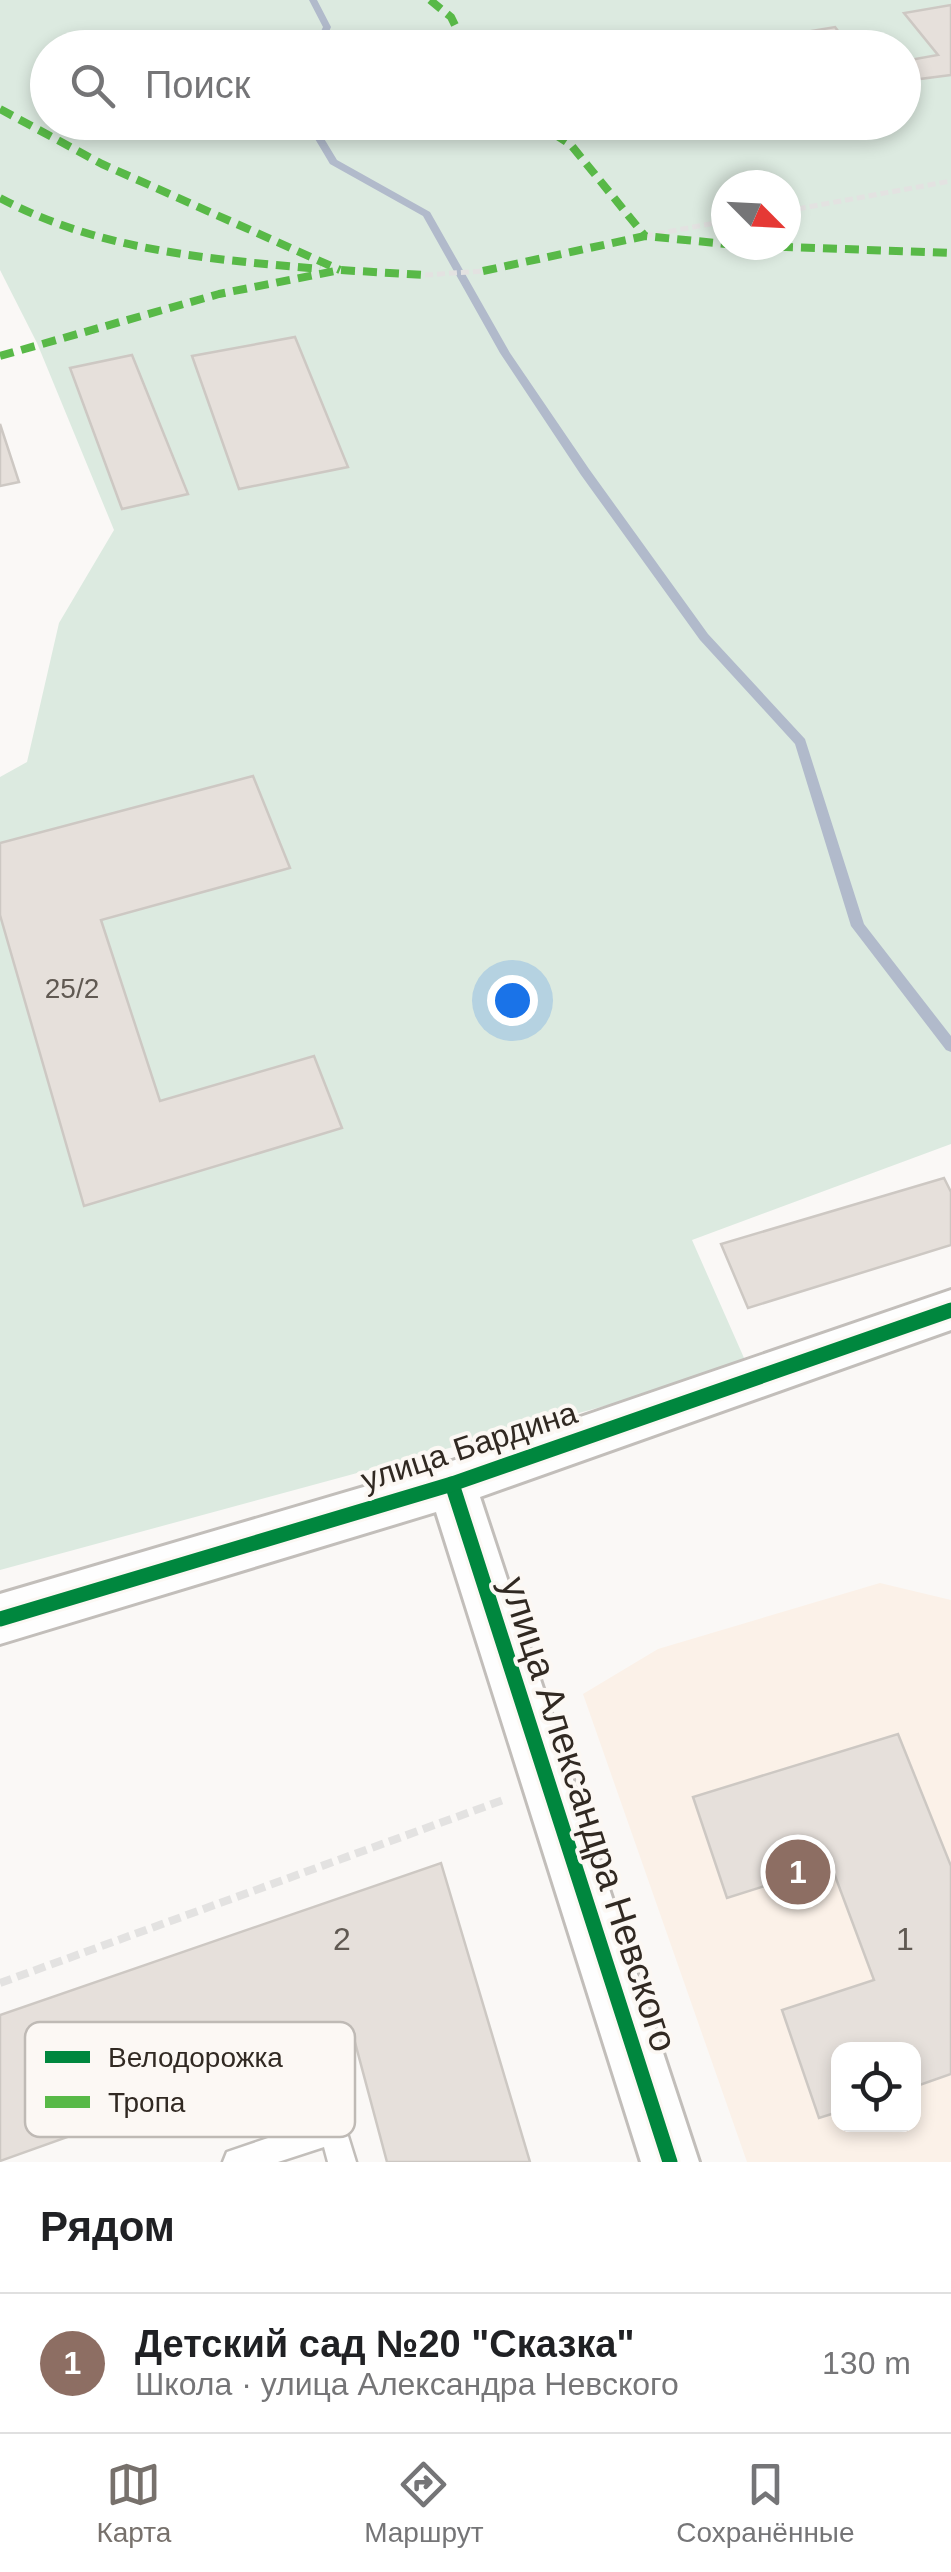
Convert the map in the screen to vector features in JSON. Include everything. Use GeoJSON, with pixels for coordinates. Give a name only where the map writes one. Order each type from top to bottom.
{"type":"FeatureCollection","features":[{"type":"Feature","properties":{"kind":"street","name":"улица Бардина"},"geometry":{"type":"LineString","coordinates":[[0,1619],[452,1484],[951,1310]]}},
{"type":"Feature","properties":{"kind":"street","name":"улица Александра Невского"},"geometry":{"type":"LineString","coordinates":[[452,1484],[670,2162]]}},
{"type":"Feature","properties":{"kind":"lane"},"geometry":{"type":"LineString","coordinates":[[237,2162],[313,2137]]}},
{"type":"Feature","properties":{"kind":"lane"},"geometry":{"type":"LineString","coordinates":[[336,2137],[342,2162]]}},
{"type":"Feature","properties":{"kind":"path"},"geometry":{"type":"LineString","coordinates":[[801,207],[951,181]]}},
{"type":"Feature","properties":{"kind":"path"},"geometry":{"type":"LineString","coordinates":[[645,236],[711,224]]}},
{"type":"Feature","properties":{"kind":"path"},"geometry":{"type":"LineString","coordinates":[[425,275],[483,271]]}},
{"type":"Feature","properties":{"kind":"path"},"geometry":{"type":"LineString","coordinates":[[0,1983],[468,1810]]}},
{"type":"Feature","properties":{"kind":"shaded area"},"geometry":{"type":"Polygon","coordinates":[[[0,0],[951,0],[951,1144],[692,1240],[748,1367],[0,1570],[0,777],[27,762],[59,623],[114,530],[37,343],[0,270],[0,0]]]}},
{"type":"Feature","properties":{"kind":"shaded area"},"geometry":{"type":"Polygon","coordinates":[[[880,1583],[951,1600],[951,2162],[747,2162],[583,1694],[658,1649],[880,1583]]]}},
{"type":"Feature","properties":{"kind":"building"},"geometry":{"type":"Polygon","coordinates":[[[951,5],[951,75],[921,79],[921,58],[938,55],[904,13],[951,5]]]}},
{"type":"Feature","properties":{"kind":"building"},"geometry":{"type":"Polygon","coordinates":[[[295,337],[348,467],[239,489],[192,356],[295,337]]]}},
{"type":"Feature","properties":{"kind":"building"},"geometry":{"type":"Polygon","coordinates":[[[132,355],[188,494],[122,509],[70,368],[132,355]]]}},
{"type":"Feature","properties":{"kind":"building"},"geometry":{"type":"Polygon","coordinates":[[[0,424],[19,482],[0,486],[0,424]]]}},
{"type":"Feature","properties":{"kind":"building"},"geometry":{"type":"Polygon","coordinates":[[[253,776],[290,868],[101,920],[160,1101],[314,1056],[342,1128],[84,1206],[0,915],[0,843],[253,776]]]}},
{"type":"Feature","properties":{"kind":"building"},"geometry":{"type":"Polygon","coordinates":[[[944,1178],[951,1192],[951,1245],[748,1308],[721,1244],[944,1178]]]}},
{"type":"Feature","properties":{"kind":"building"},"geometry":{"type":"Polygon","coordinates":[[[898,1734],[951,1866],[951,2074],[921,2085],[921,2042],[831,2042],[831,2114],[819,2118],[782,2010],[874,1980],[831,1865],[727,1898],[693,1797],[898,1734]]]}},
{"type":"Feature","properties":{"kind":"building"},"geometry":{"type":"Polygon","coordinates":[[[441,1863],[530,2162],[387,2162],[355,2042],[355,2022],[25,2022],[25,2137],[67,2137],[0,2161],[0,2015],[441,1863]]]}},
{"type":"Feature","properties":{"kind":"waterway"},"geometry":{"type":"LineString","coordinates":[[313,0],[326,30]]}},
{"type":"Feature","properties":{"kind":"waterway"},"geometry":{"type":"LineString","coordinates":[[320,140],[333,162],[427,214],[505,353],[585,472],[704,637],[801,742],[858,926],[951,1046]]}},
{"type":"Feature","properties":{"kind":"marked path"},"geometry":{"type":"LineString","coordinates":[[430,0],[451,17],[457,30]]}},
{"type":"Feature","properties":{"kind":"marked path"},"geometry":{"type":"LineString","coordinates":[[0,109],[30,125]]}},
{"type":"Feature","properties":{"kind":"marked path"},"geometry":{"type":"LineString","coordinates":[[57,140],[102,164],[340,270]]}},
{"type":"Feature","properties":{"kind":"marked path"},"geometry":{"type":"LineString","coordinates":[[563,140],[645,236]]}},
{"type":"Feature","properties":{"kind":"marked path"},"geometry":{"type":"LineString","coordinates":[[0,198],[36,217],[114,243],[197,257],[320,269]]}},
{"type":"Feature","properties":{"kind":"marked path"},"geometry":{"type":"LineString","coordinates":[[483,271],[645,236],[711,243]]}},
{"type":"Feature","properties":{"kind":"marked path"},"geometry":{"type":"LineString","coordinates":[[801,247],[951,253]]}},
{"type":"Feature","properties":{"kind":"marked path"},"geometry":{"type":"LineString","coordinates":[[0,356],[219,294],[340,270],[425,275]]}},
{"type":"Feature","properties":{"kind":"cycle path"},"geometry":{"type":"LineString","coordinates":[[0,1619],[452,1484],[951,1310]]}},
{"type":"Feature","properties":{"kind":"cycle path"},"geometry":{"type":"LineString","coordinates":[[452,1484],[670,2162]]}},
{"type":"Feature","properties":{"kind":"place","name":"Детский сад №20 \"Сказка\""},"geometry":{"type":"Point","coordinates":[798,1872]}}]}
